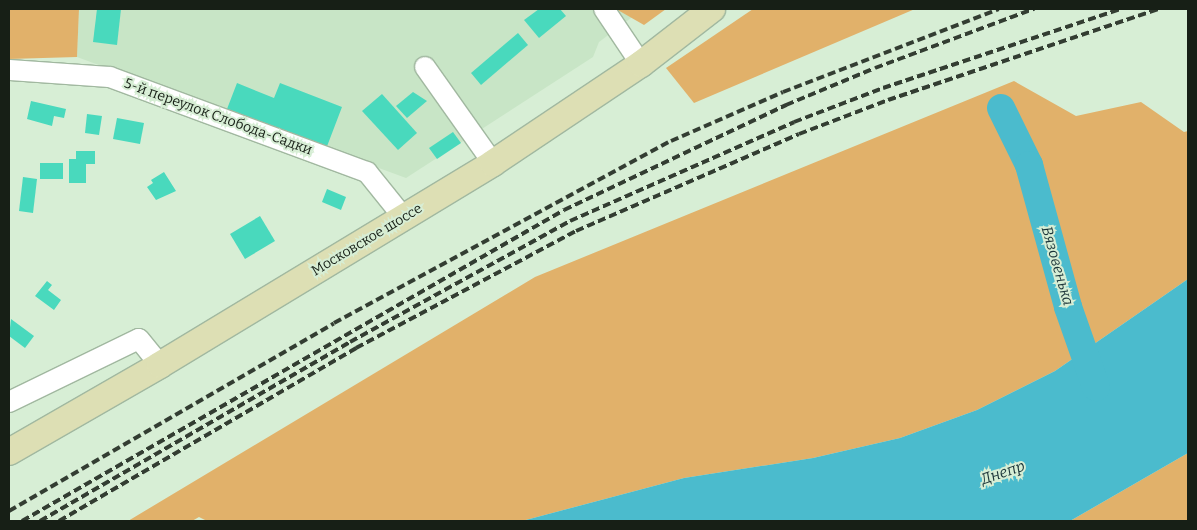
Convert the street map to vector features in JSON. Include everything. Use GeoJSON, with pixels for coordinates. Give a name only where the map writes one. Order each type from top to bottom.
{"type":"FeatureCollection","features":[{"type":"Feature","properties":{"kind":"main road","name":"Московское шоссе"},"geometry":{"type":"LineString","coordinates":[[9,452],[160,365],[494,163],[641,64],[712,9]]}},
{"type":"Feature","properties":{"kind":"street"},"geometry":{"type":"LineString","coordinates":[[604,9],[641,64]]}},
{"type":"Feature","properties":{"kind":"street"},"geometry":{"type":"LineString","coordinates":[[425,67],[494,163]]}},
{"type":"Feature","properties":{"kind":"street","name":"5-й переулок Слобода-Садки"},"geometry":{"type":"LineString","coordinates":[[9,70],[110,77],[367,172],[404,218]]}},
{"type":"Feature","properties":{"kind":"street"},"geometry":{"type":"LineString","coordinates":[[9,402],[139,339],[160,365]]}},
{"type":"Feature","properties":{"kind":"shaded area"},"geometry":{"type":"Polygon","coordinates":[[[9,9],[79,9],[77,57],[9,59],[9,9]]]}},
{"type":"Feature","properties":{"kind":"shaded area"},"geometry":{"type":"Polygon","coordinates":[[[79,9],[643,9],[599,42],[593,57],[406,178],[77,57],[79,9]]]}},
{"type":"Feature","properties":{"kind":"shaded area"},"geometry":{"type":"Polygon","coordinates":[[[616,9],[666,9],[644,25],[616,9]]]}},
{"type":"Feature","properties":{"kind":"shaded area"},"geometry":{"type":"Polygon","coordinates":[[[753,9],[915,9],[694,103],[666,68],[753,9]]]}},
{"type":"Feature","properties":{"kind":"shaded area"},"geometry":{"type":"Polygon","coordinates":[[[1014,81],[1076,116],[1141,102],[1184,132],[1188,131],[1188,279],[1055,371],[977,410],[900,438],[813,458],[684,478],[522,521],[207,521],[199,517],[192,521],[128,521],[535,277],[1014,81]]]}},
{"type":"Feature","properties":{"kind":"shaded area"},"geometry":{"type":"Polygon","coordinates":[[[1188,453],[1188,521],[1070,521],[1188,453]]]}},
{"type":"Feature","properties":{"kind":"water","name":"Днепр"},"geometry":{"type":"Polygon","coordinates":[[[1188,279],[1188,453],[1070,521],[522,521],[684,478],[813,458],[900,438],[977,410],[1055,371],[1188,279]]]}},
{"type":"Feature","properties":{"kind":"building"},"geometry":{"type":"Polygon","coordinates":[[[97,9],[121,9],[117,45],[93,42],[97,9]]]}},
{"type":"Feature","properties":{"kind":"building"},"geometry":{"type":"Polygon","coordinates":[[[539,9],[560,9],[566,16],[539,38],[524,20],[539,9]]]}},
{"type":"Feature","properties":{"kind":"building"},"geometry":{"type":"Polygon","coordinates":[[[518,33],[528,45],[481,85],[471,73],[518,33]]]}},
{"type":"Feature","properties":{"kind":"building"},"geometry":{"type":"Polygon","coordinates":[[[237,83],[274,98],[280,83],[342,107],[326,149],[227,109],[237,83]]]}},
{"type":"Feature","properties":{"kind":"building"},"geometry":{"type":"Polygon","coordinates":[[[413,92],[427,101],[407,118],[396,106],[413,92]]]}},
{"type":"Feature","properties":{"kind":"building"},"geometry":{"type":"Polygon","coordinates":[[[382,94],[417,133],[398,150],[362,111],[382,94]]]}},
{"type":"Feature","properties":{"kind":"building"},"geometry":{"type":"Polygon","coordinates":[[[31,101],[66,109],[64,118],[54,116],[52,126],[27,119],[31,101]]]}},
{"type":"Feature","properties":{"kind":"building"},"geometry":{"type":"Polygon","coordinates":[[[87,114],[102,116],[99,135],[85,133],[87,114]]]}},
{"type":"Feature","properties":{"kind":"building"},"geometry":{"type":"Polygon","coordinates":[[[117,118],[144,123],[140,144],[113,139],[117,118]]]}},
{"type":"Feature","properties":{"kind":"building"},"geometry":{"type":"Polygon","coordinates":[[[453,132],[461,143],[437,159],[429,148],[453,132]]]}},
{"type":"Feature","properties":{"kind":"building"},"geometry":{"type":"Polygon","coordinates":[[[76,151],[95,151],[95,164],[86,164],[86,183],[69,183],[69,159],[76,159],[76,151]]]}},
{"type":"Feature","properties":{"kind":"building"},"geometry":{"type":"Polygon","coordinates":[[[40,163],[63,163],[63,179],[40,179],[40,163]]]}},
{"type":"Feature","properties":{"kind":"building"},"geometry":{"type":"Polygon","coordinates":[[[164,172],[176,191],[156,200],[147,187],[153,183],[151,180],[164,172]]]}},
{"type":"Feature","properties":{"kind":"building"},"geometry":{"type":"Polygon","coordinates":[[[23,177],[37,179],[33,213],[19,211],[23,177]]]}},
{"type":"Feature","properties":{"kind":"building"},"geometry":{"type":"Polygon","coordinates":[[[327,189],[346,197],[341,210],[322,202],[327,189]]]}},
{"type":"Feature","properties":{"kind":"building"},"geometry":{"type":"Polygon","coordinates":[[[260,216],[275,241],[245,259],[230,234],[260,216]]]}},
{"type":"Feature","properties":{"kind":"building"},"geometry":{"type":"Polygon","coordinates":[[[47,281],[52,285],[48,290],[61,300],[54,310],[35,296],[47,281]]]}},
{"type":"Feature","properties":{"kind":"building"},"geometry":{"type":"Polygon","coordinates":[[[11,319],[34,336],[25,348],[9,336],[11,319]]]}},
{"type":"Feature","properties":{"kind":"waterway","name":"Вязовенька"},"geometry":{"type":"LineString","coordinates":[[1001,108],[1029,165],[1068,307],[1096,387]]}},
{"type":"Feature","properties":{"kind":"railway"},"geometry":{"type":"LineString","coordinates":[[9,511],[334,323],[671,141],[783,92],[999,9]]}},
{"type":"Feature","properties":{"kind":"railway"},"geometry":{"type":"LineString","coordinates":[[22,521],[564,210],[786,105],[875,68],[1034,9]]}},
{"type":"Feature","properties":{"kind":"railway"},"geometry":{"type":"LineString","coordinates":[[40,521],[350,342],[570,221],[794,122],[883,88],[1120,9]]}},
{"type":"Feature","properties":{"kind":"railway"},"geometry":{"type":"LineString","coordinates":[[59,521],[356,348],[576,231],[799,134],[888,100],[1158,9]]}}]}
